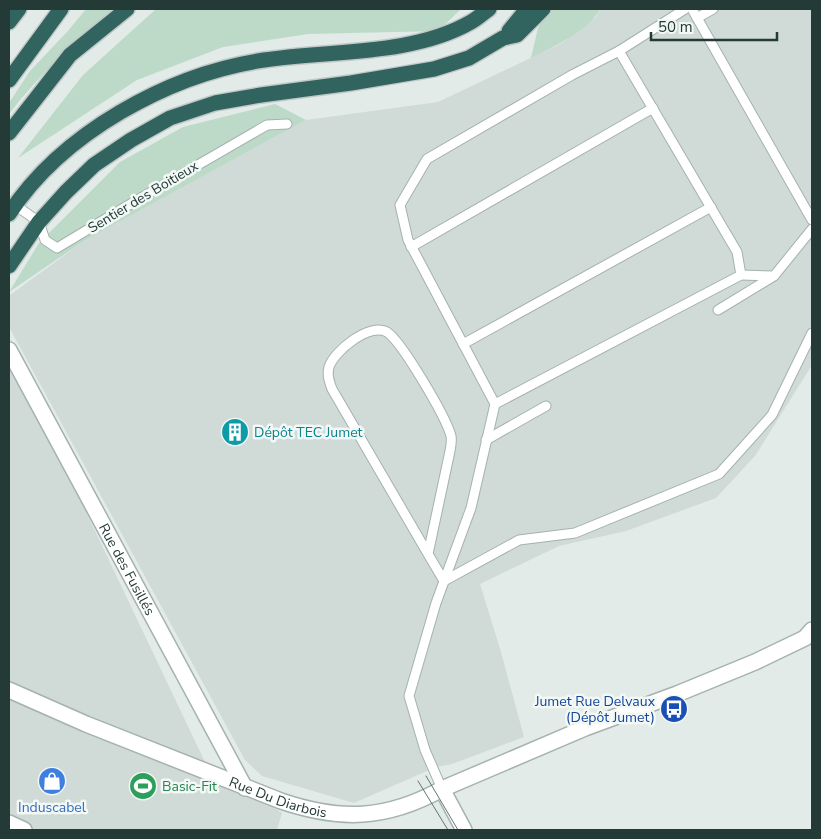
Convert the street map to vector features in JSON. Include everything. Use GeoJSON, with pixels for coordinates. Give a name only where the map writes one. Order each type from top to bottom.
{"type":"FeatureCollection","features":[{"type":"Feature","properties":{"kind":"highway"},"geometry":{"type":"LineString","coordinates":[[9,22],[19,9]]}},
{"type":"Feature","properties":{"kind":"highway"},"geometry":{"type":"LineString","coordinates":[[9,80],[61,9]]}},
{"type":"Feature","properties":{"kind":"highway"},"geometry":{"type":"LineString","coordinates":[[9,133],[70,55],[127,9]]}},
{"type":"Feature","properties":{"kind":"highway"},"geometry":{"type":"LineString","coordinates":[[12,210],[58,158],[98,126],[135,104],[171,86],[219,70],[263,60],[397,46],[439,36],[489,9]]}},
{"type":"Feature","properties":{"kind":"highway"},"geometry":{"type":"LineString","coordinates":[[503,38],[527,9]]}},
{"type":"Feature","properties":{"kind":"highway"},"geometry":{"type":"LineString","coordinates":[[9,266],[39,222],[66,192],[94,166],[131,140],[170,118],[215,103],[434,69],[469,58],[503,38],[517,35],[543,9]]}},
{"type":"Feature","properties":{"kind":"street","name":"Rue des Fusillés"},"geometry":{"type":"LineString","coordinates":[[9,350],[245,788]]}},
{"type":"Feature","properties":{"kind":"street","name":"Rue Du Diarbois"},"geometry":{"type":"LineString","coordinates":[[9,690],[86,724],[245,788],[304,809],[345,815],[388,812],[422,800],[442,789],[585,728],[677,694],[754,662],[804,638],[812,630]]}},
{"type":"Feature","properties":{"kind":"street"},"geometry":{"type":"LineString","coordinates":[[442,789],[464,830]]}},
{"type":"Feature","properties":{"kind":"street"},"geometry":{"type":"LineString","coordinates":[[9,823],[24,830]]}},
{"type":"Feature","properties":{"kind":"lane"},"geometry":{"type":"LineString","coordinates":[[442,789],[426,750],[410,696],[436,603],[471,508],[494,404],[411,247],[400,205],[427,159],[572,75],[619,51],[685,9]]}},
{"type":"Feature","properties":{"kind":"lane"},"geometry":{"type":"LineString","coordinates":[[692,9],[812,220]]}},
{"type":"Feature","properties":{"kind":"lane"},"geometry":{"type":"LineString","coordinates":[[697,18],[713,9]]}},
{"type":"Feature","properties":{"kind":"lane"},"geometry":{"type":"LineString","coordinates":[[619,51],[737,252],[742,275]]}},
{"type":"Feature","properties":{"kind":"lane"},"geometry":{"type":"LineString","coordinates":[[411,247],[653,108]]}},
{"type":"Feature","properties":{"kind":"lane","name":"Sentier des Boitieux"},"geometry":{"type":"LineString","coordinates":[[12,210],[39,222],[45,240],[57,248],[267,125],[287,124]]}},
{"type":"Feature","properties":{"kind":"lane"},"geometry":{"type":"LineString","coordinates":[[463,344],[711,207]]}},
{"type":"Feature","properties":{"kind":"lane"},"geometry":{"type":"LineString","coordinates":[[718,310],[774,276],[812,229]]}},
{"type":"Feature","properties":{"kind":"lane"},"geometry":{"type":"LineString","coordinates":[[494,404],[742,275],[774,276]]}},
{"type":"Feature","properties":{"kind":"lane"},"geometry":{"type":"LineString","coordinates":[[428,554],[450,451],[451,438],[446,424],[419,374],[400,348],[386,332],[376,330],[361,334],[342,348],[330,365],[328,378],[332,389],[428,554],[444,581]]}},
{"type":"Feature","properties":{"kind":"lane"},"geometry":{"type":"LineString","coordinates":[[444,581],[520,540],[575,533],[719,474],[772,415],[812,333]]}},
{"type":"Feature","properties":{"kind":"lane"},"geometry":{"type":"LineString","coordinates":[[486,440],[546,406]]}},
{"type":"Feature","properties":{"kind":"shaded area"},"geometry":{"type":"Polygon","coordinates":[[[600,9],[812,9],[812,365],[755,456],[716,498],[626,531],[559,546],[480,584],[524,737],[452,764],[436,767],[354,803],[262,776],[245,760],[9,327],[10,295],[84,241],[306,120],[438,102],[562,43],[596,17],[600,9]]]}},
{"type":"Feature","properties":{"kind":"shaded area"},"geometry":{"type":"Polygon","coordinates":[[[9,350],[205,762],[282,813],[277,830],[9,830],[9,350]]]}},
{"type":"Feature","properties":{"kind":"green space"},"geometry":{"type":"Polygon","coordinates":[[[86,9],[113,9],[58,59],[9,114],[9,103],[30,71],[86,9]]]}},
{"type":"Feature","properties":{"kind":"green space"},"geometry":{"type":"Polygon","coordinates":[[[156,9],[461,9],[438,31],[308,34],[223,47],[137,80],[18,158],[83,75],[156,9]]]}},
{"type":"Feature","properties":{"kind":"green space"},"geometry":{"type":"Polygon","coordinates":[[[548,9],[600,9],[595,17],[579,31],[559,44],[531,58],[538,28],[548,9]]]}},
{"type":"Feature","properties":{"kind":"green space"},"geometry":{"type":"Polygon","coordinates":[[[275,104],[306,120],[84,241],[9,292],[39,243],[120,162],[183,127],[275,104]]]}},
{"type":"Feature","properties":{"kind":"tram line"},"geometry":{"type":"LineString","coordinates":[[426,776],[458,830]]}},
{"type":"Feature","properties":{"kind":"tram line"},"geometry":{"type":"LineString","coordinates":[[418,781],[448,830]]}},
{"type":"Feature","properties":{"kind":"place","name":"Dépôt TEC Jumet"},"geometry":{"type":"Point","coordinates":[235,432]}},
{"type":"Feature","properties":{"kind":"place","name":"Jumet Rue Delvaux (Dépôt Jumet)"},"geometry":{"type":"Point","coordinates":[674,709]}},
{"type":"Feature","properties":{"kind":"place","name":"Induscabel"},"geometry":{"type":"Point","coordinates":[52,781]}},
{"type":"Feature","properties":{"kind":"place","name":"Basic-Fit"},"geometry":{"type":"Point","coordinates":[143,786]}}]}
